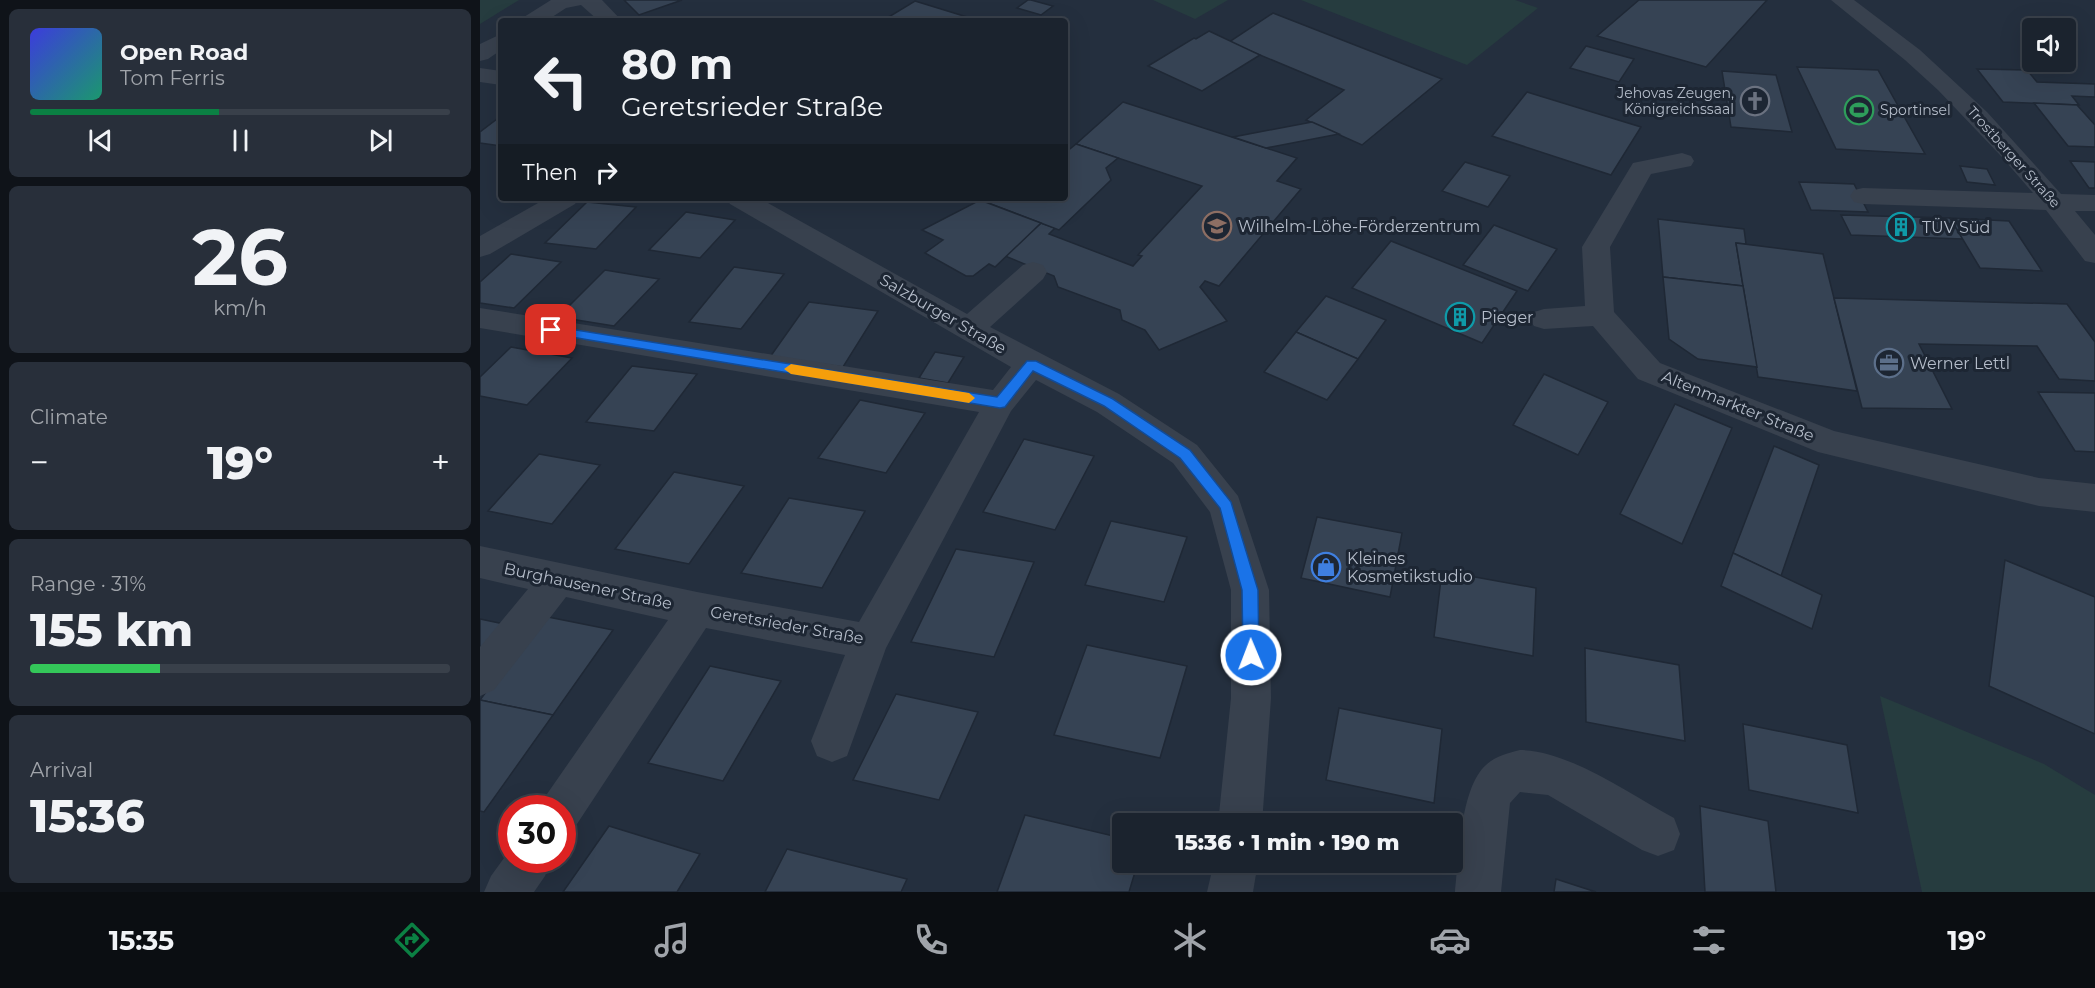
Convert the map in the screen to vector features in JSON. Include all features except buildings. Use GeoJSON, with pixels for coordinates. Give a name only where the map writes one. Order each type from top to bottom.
{"type":"FeatureCollection","features":[{"type":"Feature","properties":{"kind":"street"},"geometry":{"type":"LineString","coordinates":[[545,17],[574,0]]}},
{"type":"Feature","properties":{"kind":"street"},"geometry":{"type":"LineString","coordinates":[[587,0],[591,1],[608,18]]}},
{"type":"Feature","properties":{"kind":"street","name":"Trostberger Straße"},"geometry":{"type":"LineString","coordinates":[[1841,0],[1873,22],[1966,104],[2056,202],[2095,254]]}},
{"type":"Feature","properties":{"kind":"street"},"geometry":{"type":"LineString","coordinates":[[480,54],[498,42]]}},
{"type":"Feature","properties":{"kind":"street"},"geometry":{"type":"LineString","coordinates":[[480,75],[498,78]]}},
{"type":"Feature","properties":{"kind":"street"},"geometry":{"type":"LineString","coordinates":[[1544,319],[1599,315],[1596,247],[1642,168],[1682,161]]}},
{"type":"Feature","properties":{"kind":"street"},"geometry":{"type":"LineString","coordinates":[[1863,196],[2095,203]]}},
{"type":"Feature","properties":{"kind":"street"},"geometry":{"type":"LineString","coordinates":[[480,248],[561,201]]}},
{"type":"Feature","properties":{"kind":"street","name":"Salzburger Straße"},"geometry":{"type":"LineString","coordinates":[[747,201],[1032,364],[1108,403],[1185,454],[1226,506],[1250,590],[1251,698],[1241,813]]}},
{"type":"Feature","properties":{"kind":"street"},"geometry":{"type":"LineString","coordinates":[[970,328],[1034,272]]}},
{"type":"Feature","properties":{"kind":"street","name":"Altenmarkter Straße"},"geometry":{"type":"LineString","coordinates":[[1599,315],[1649,371],[1830,443],[2039,492],[2095,498]]}},
{"type":"Feature","properties":{"kind":"street"},"geometry":{"type":"LineString","coordinates":[[480,318],[1000,403]]}},
{"type":"Feature","properties":{"kind":"street","name":"Geretsrieder Straße"},"geometry":{"type":"LineString","coordinates":[[571,795],[697,609],[869,642],[1000,403],[1032,364]]}},
{"type":"Feature","properties":{"kind":"street","name":"Burghausener Straße"},"geometry":{"type":"LineString","coordinates":[[480,562],[697,609]]}},
{"type":"Feature","properties":{"kind":"street"},"geometry":{"type":"LineString","coordinates":[[480,677],[558,579]]}},
{"type":"Feature","properties":{"kind":"street"},"geometry":{"type":"LineString","coordinates":[[832,741],[869,642]]}},
{"type":"Feature","properties":{"kind":"street"},"geometry":{"type":"LineString","coordinates":[[1478,892],[1486,807],[1492,788],[1503,778],[1520,771],[1536,770],[1554,776],[1658,834]]}},
{"type":"Feature","properties":{"kind":"street"},"geometry":{"type":"LineString","coordinates":[[507,892],[520,873]]}},
{"type":"Feature","properties":{"kind":"street"},"geometry":{"type":"LineString","coordinates":[[1230,892],[1234,873]]}},
{"type":"Feature","properties":{"kind":"green space"},"geometry":{"type":"Polygon","coordinates":[[[480,0],[519,0],[480,24],[480,0]]]}},
{"type":"Feature","properties":{"kind":"green space"},"geometry":{"type":"Polygon","coordinates":[[[1153,0],[1228,0],[1195,19],[1153,0]]]}},
{"type":"Feature","properties":{"kind":"green space"},"geometry":{"type":"Polygon","coordinates":[[[1301,0],[1515,0],[1538,8],[1467,65],[1301,0]]]}},
{"type":"Feature","properties":{"kind":"green space"},"geometry":{"type":"Polygon","coordinates":[[[1880,696],[2044,764],[2095,795],[2095,892],[1922,892],[1880,696]]]}},
{"type":"Feature","properties":{"kind":"slow traffic"},"geometry":{"type":"LineString","coordinates":[[791,369],[969,398]]}},
{"type":"Feature","properties":{"kind":"place","name":"Jehovas Zeugen, Königreichssaal"},"geometry":{"type":"Point","coordinates":[1755,101]}},
{"type":"Feature","properties":{"kind":"place","name":"Sportinsel"},"geometry":{"type":"Point","coordinates":[1859,110]}},
{"type":"Feature","properties":{"kind":"place","name":"Wilhelm-Löhe-Förderzentrum"},"geometry":{"type":"Point","coordinates":[1217,226]}},
{"type":"Feature","properties":{"kind":"place","name":"TÜV Süd"},"geometry":{"type":"Point","coordinates":[1901,227]}},
{"type":"Feature","properties":{"kind":"place","name":"Pieger"},"geometry":{"type":"Point","coordinates":[1460,317]}},
{"type":"Feature","properties":{"kind":"place","name":"Werner Lettl"},"geometry":{"type":"Point","coordinates":[1889,363]}},
{"type":"Feature","properties":{"kind":"place","name":"Kleines Kosmetikstudio"},"geometry":{"type":"Point","coordinates":[1326,567]}},
{"type":"Feature","properties":{"kind":"route"},"geometry":{"type":"LineString","coordinates":[[551,330],[1000,403],[1032,364],[1108,403],[1185,454],[1226,506],[1250,590],[1251,655]]}}]}
